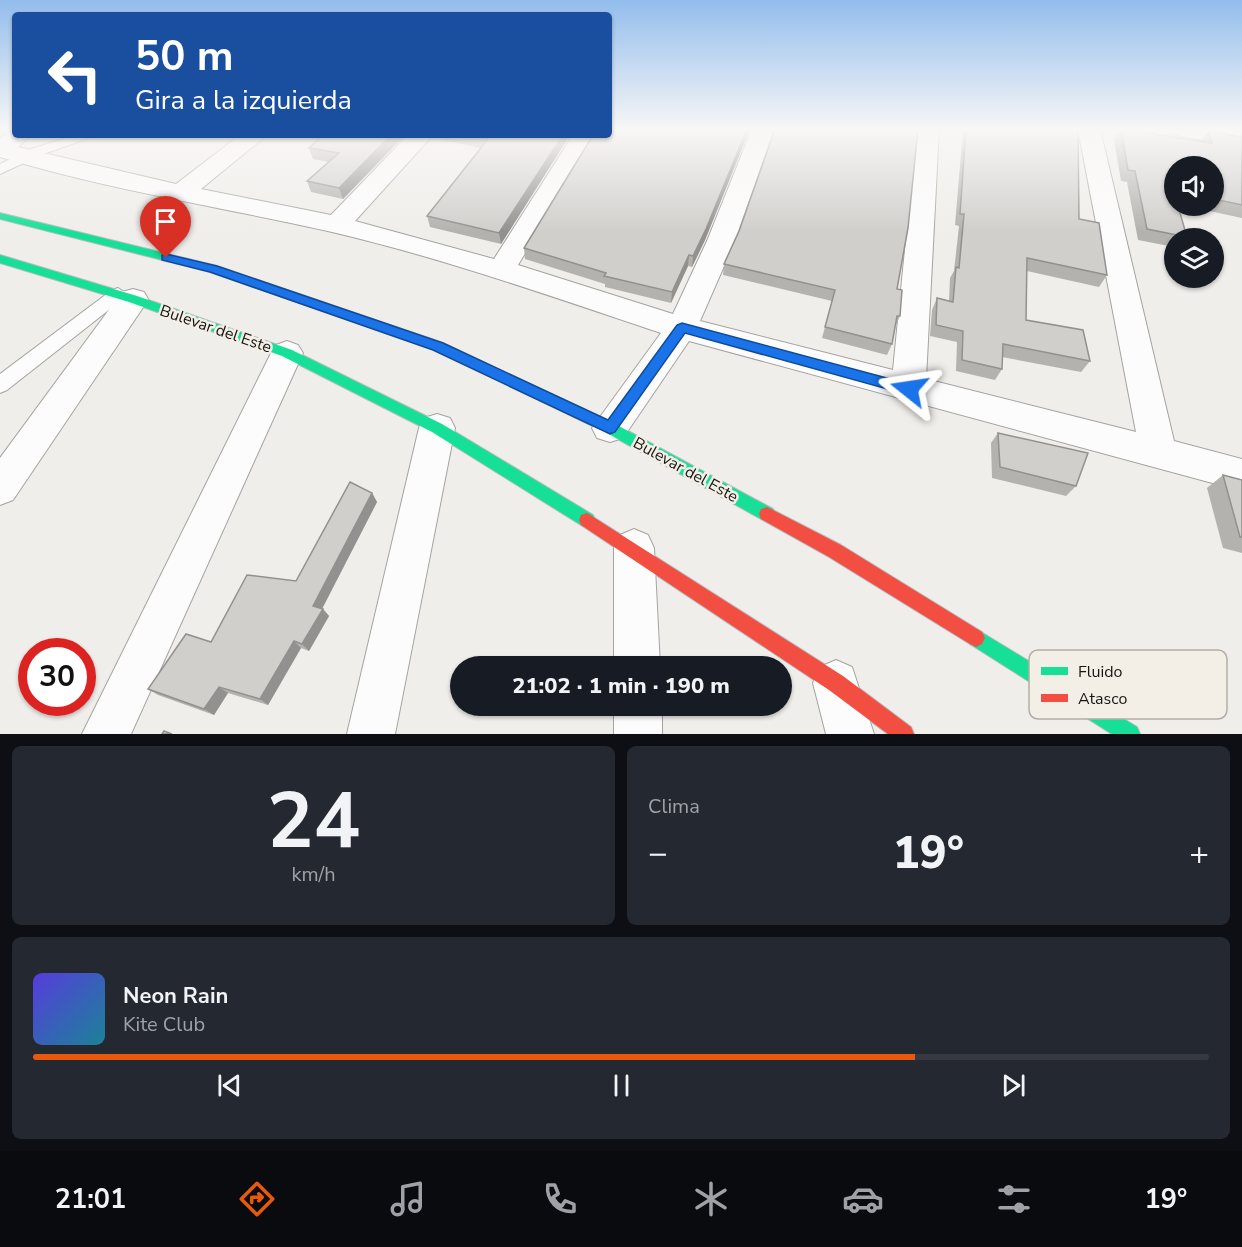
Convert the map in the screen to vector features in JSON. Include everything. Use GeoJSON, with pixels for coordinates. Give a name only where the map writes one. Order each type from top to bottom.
{"type":"FeatureCollection","features":[{"type":"Feature","properties":{"kind":"highway","name":"Bulevar del Este"},"geometry":{"type":"LineString","coordinates":[[0,216],[213,269],[438,346],[610,428],[835,551],[1029,671]]}},
{"type":"Feature","properties":{"kind":"highway","name":"Bulevar del Este"},"geometry":{"type":"LineString","coordinates":[[0,259],[125,297],[288,353],[437,428],[634,548],[836,683],[904,734]]}},
{"type":"Feature","properties":{"kind":"highway","name":"Bulevar del Este"},"geometry":{"type":"LineString","coordinates":[[1106,719],[1130,734]]}},
{"type":"Feature","properties":{"kind":"street"},"geometry":{"type":"LineString","coordinates":[[56,163],[181,193],[337,225],[501,270],[682,328],[1242,475]]}},
{"type":"Feature","properties":{"kind":"street"},"geometry":{"type":"LineString","coordinates":[[181,193],[219,163]]}},
{"type":"Feature","properties":{"kind":"street"},"geometry":{"type":"LineString","coordinates":[[337,225],[395,163]]}},
{"type":"Feature","properties":{"kind":"street"},"geometry":{"type":"LineString","coordinates":[[501,270],[567,163]]}},
{"type":"Feature","properties":{"kind":"street"},"geometry":{"type":"LineString","coordinates":[[610,428],[682,328],[721,241],[750,163]]}},
{"type":"Feature","properties":{"kind":"street"},"geometry":{"type":"LineString","coordinates":[[909,389],[925,163]]}},
{"type":"Feature","properties":{"kind":"street"},"geometry":{"type":"LineString","coordinates":[[1096,163],[1158,453]]}},
{"type":"Feature","properties":{"kind":"street"},"geometry":{"type":"LineString","coordinates":[[0,488],[125,297]]}},
{"type":"Feature","properties":{"kind":"street"},"geometry":{"type":"LineString","coordinates":[[106,734],[288,353]]}},
{"type":"Feature","properties":{"kind":"street"},"geometry":{"type":"LineString","coordinates":[[371,734],[437,428]]}},
{"type":"Feature","properties":{"kind":"street"},"geometry":{"type":"LineString","coordinates":[[634,548],[637,656]]}},
{"type":"Feature","properties":{"kind":"street"},"geometry":{"type":"LineString","coordinates":[[836,683],[850,734]]}},
{"type":"Feature","properties":{"kind":"street"},"geometry":{"type":"LineString","coordinates":[[638,716],[638,734]]}},
{"type":"Feature","properties":{"kind":"lane"},"geometry":{"type":"LineString","coordinates":[[0,385],[125,297]]}},
{"type":"Feature","properties":{"kind":"building"},"geometry":{"type":"Polygon","coordinates":[[[327,163],[363,163],[339,188],[307,181],[327,163]]]}},
{"type":"Feature","properties":{"kind":"building"},"geometry":{"type":"Polygon","coordinates":[[[469,163],[545,163],[499,233],[427,216],[469,163]]]}},
{"type":"Feature","properties":{"kind":"building"},"geometry":{"type":"Polygon","coordinates":[[[576,163],[733,163],[706,229],[693,256],[689,255],[672,292],[604,276],[606,273],[524,248],[576,163]]]}},
{"type":"Feature","properties":{"kind":"building"},"geometry":{"type":"Polygon","coordinates":[[[763,163],[915,163],[908,228],[897,289],[902,290],[900,316],[897,316],[892,344],[825,327],[835,290],[724,264],[739,231],[763,163]]]}},
{"type":"Feature","properties":{"kind":"building"},"geometry":{"type":"Polygon","coordinates":[[[964,163],[1078,163],[1079,219],[1099,223],[1107,275],[1027,258],[1026,320],[1083,330],[1090,361],[1003,344],[1002,369],[962,360],[963,331],[936,325],[937,298],[953,302],[964,214],[960,214],[964,163]]]}},
{"type":"Feature","properties":{"kind":"building"},"geometry":{"type":"Polygon","coordinates":[[[1127,163],[1164,163],[1164,216],[1181,216],[1184,228],[1164,228],[1164,232],[1147,229],[1135,171],[1128,170],[1127,163]]]}},
{"type":"Feature","properties":{"kind":"building"},"geometry":{"type":"Polygon","coordinates":[[[1224,163],[1242,163],[1242,205],[1224,201],[1224,163]]]}},
{"type":"Feature","properties":{"kind":"building"},"geometry":{"type":"Polygon","coordinates":[[[998,433],[1088,453],[1076,486],[1000,467],[998,433]]]}},
{"type":"Feature","properties":{"kind":"building"},"geometry":{"type":"Polygon","coordinates":[[[1223,475],[1242,480],[1242,537],[1240,537],[1223,475]]]}},
{"type":"Feature","properties":{"kind":"building"},"geometry":{"type":"Polygon","coordinates":[[[350,482],[372,493],[313,606],[323,609],[302,644],[294,641],[260,699],[219,687],[204,709],[148,689],[186,634],[211,642],[247,575],[296,581],[350,482]]]}},
{"type":"Feature","properties":{"kind":"traffic: fast"},"geometry":{"type":"LineString","coordinates":[[0,216],[213,269],[438,346],[610,428],[767,514]]}},
{"type":"Feature","properties":{"kind":"traffic: fast"},"geometry":{"type":"LineString","coordinates":[[0,259],[133,299],[287,353],[437,428],[587,520]]}},
{"type":"Feature","properties":{"kind":"traffic: fast"},"geometry":{"type":"LineString","coordinates":[[976,638],[1029,671]]}},
{"type":"Feature","properties":{"kind":"traffic: fast"},"geometry":{"type":"LineString","coordinates":[[1106,719],[1130,734]]}},
{"type":"Feature","properties":{"kind":"traffic: jam"},"geometry":{"type":"LineString","coordinates":[[767,514],[835,551],[976,638]]}},
{"type":"Feature","properties":{"kind":"traffic: jam"},"geometry":{"type":"LineString","coordinates":[[587,520],[836,683],[904,734]]}},
{"type":"Feature","properties":{"kind":"route"},"geometry":{"type":"LineString","coordinates":[[166,258],[213,269],[438,346],[610,428],[682,328],[909,389]]}}]}
